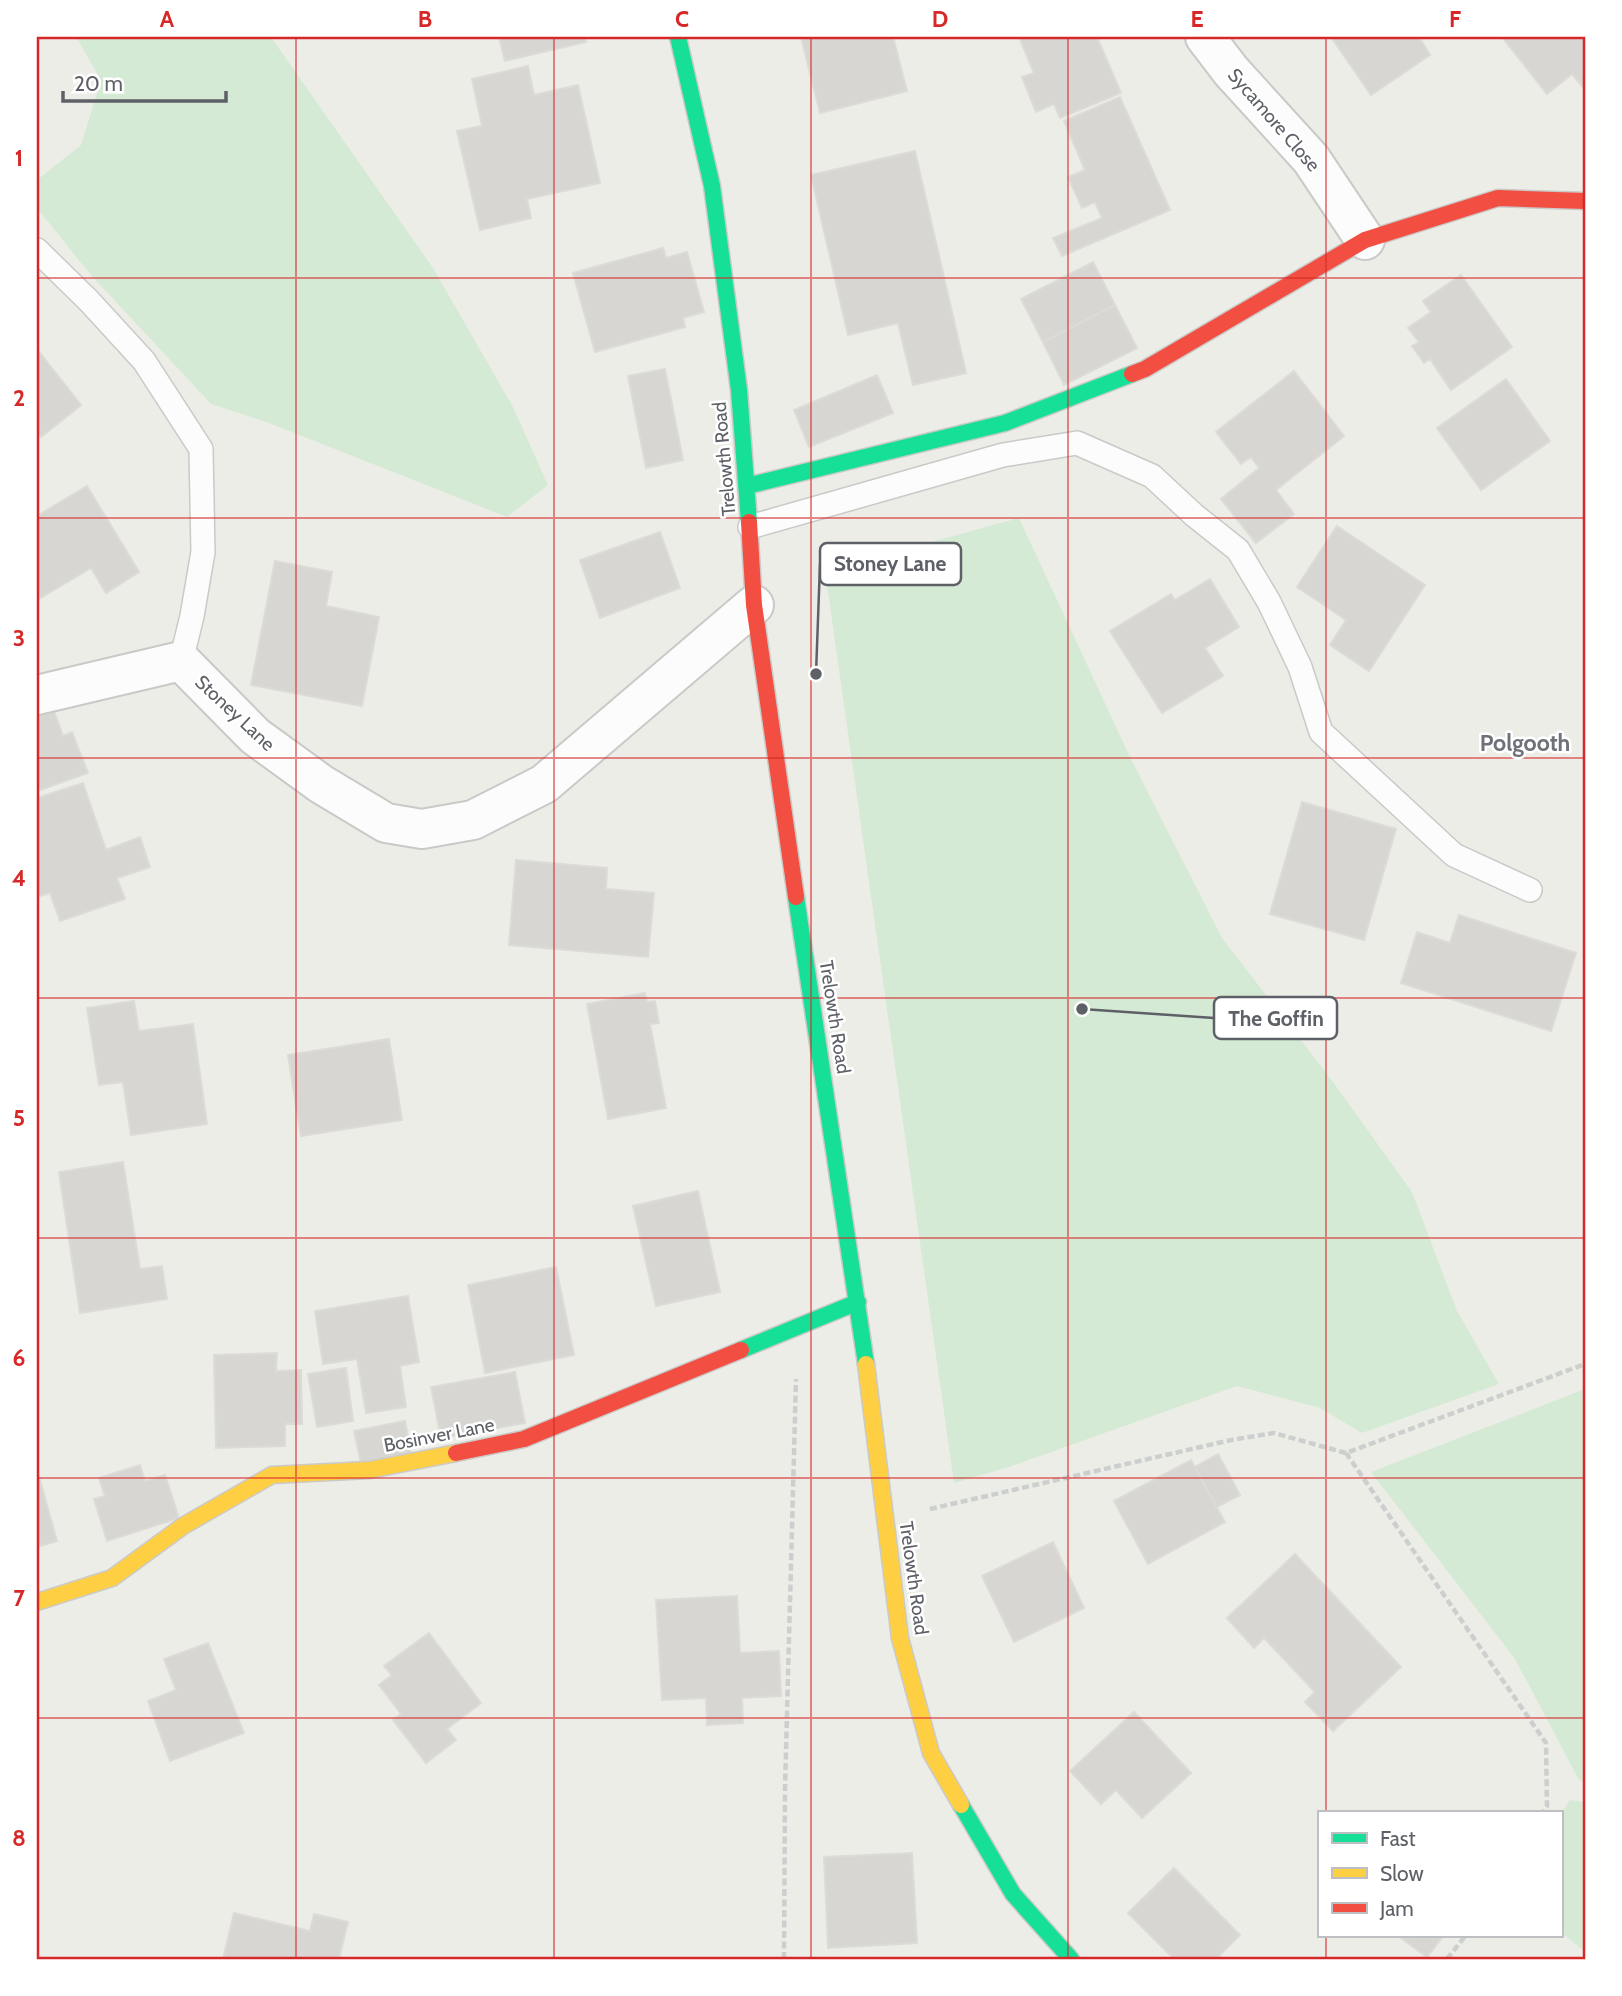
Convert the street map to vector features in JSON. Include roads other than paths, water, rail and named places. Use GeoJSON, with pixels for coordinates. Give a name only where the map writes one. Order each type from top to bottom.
{"type":"FeatureCollection","features":[{"type":"Feature","properties":{"kind":"street","name":"Trelowth Road"},"geometry":{"type":"LineString","coordinates":[[678,37],[712,186],[739,390],[754,605],[789,854],[858,1302],[900,1638],[931,1753],[1013,1894],[1071,1959]]}},
{"type":"Feature","properties":{"kind":"street","name":"Sycamore Close"},"geometry":{"type":"LineString","coordinates":[[1205,37],[1231,71],[1311,159],[1365,240]]}},
{"type":"Feature","properties":{"kind":"street"},"geometry":{"type":"LineString","coordinates":[[747,486],[1005,423],[1145,369],[1365,240],[1498,198],[1585,201]]}},
{"type":"Feature","properties":{"kind":"street","name":"Stoney Lane"},"geometry":{"type":"LineString","coordinates":[[181,661],[255,736],[321,784],[386,823],[422,829],[473,820],[544,784],[754,605]]}},
{"type":"Feature","properties":{"kind":"street"},"geometry":{"type":"LineString","coordinates":[[37,695],[181,661]]}},
{"type":"Feature","properties":{"kind":"street","name":"Bosinver Lane"},"geometry":{"type":"LineString","coordinates":[[37,1602],[112,1578],[183,1526],[272,1475],[369,1470],[524,1439],[858,1302]]}},
{"type":"Feature","properties":{"kind":"lane","name":"Stoney Lane"},"geometry":{"type":"LineString","coordinates":[[37,250],[144,361],[201,449],[203,552],[181,661]]}},
{"type":"Feature","properties":{"kind":"lane"},"geometry":{"type":"LineString","coordinates":[[750,527],[1003,455],[1077,443],[1152,476],[1194,515],[1238,550],[1269,602],[1300,667],[1321,732],[1454,855],[1530,890]]}},
{"type":"Feature","properties":{"kind":"place","name":"Stoney Lane"},"geometry":{"type":"Point","coordinates":[816,674]}},
{"type":"Feature","properties":{"kind":"place","name":"The Goffin"},"geometry":{"type":"Point","coordinates":[1082,1009]}},
{"type":"Feature","properties":{"kind":"district","name":"Polgooth"},"geometry":{"type":"Point","coordinates":[1525,743]}}]}
